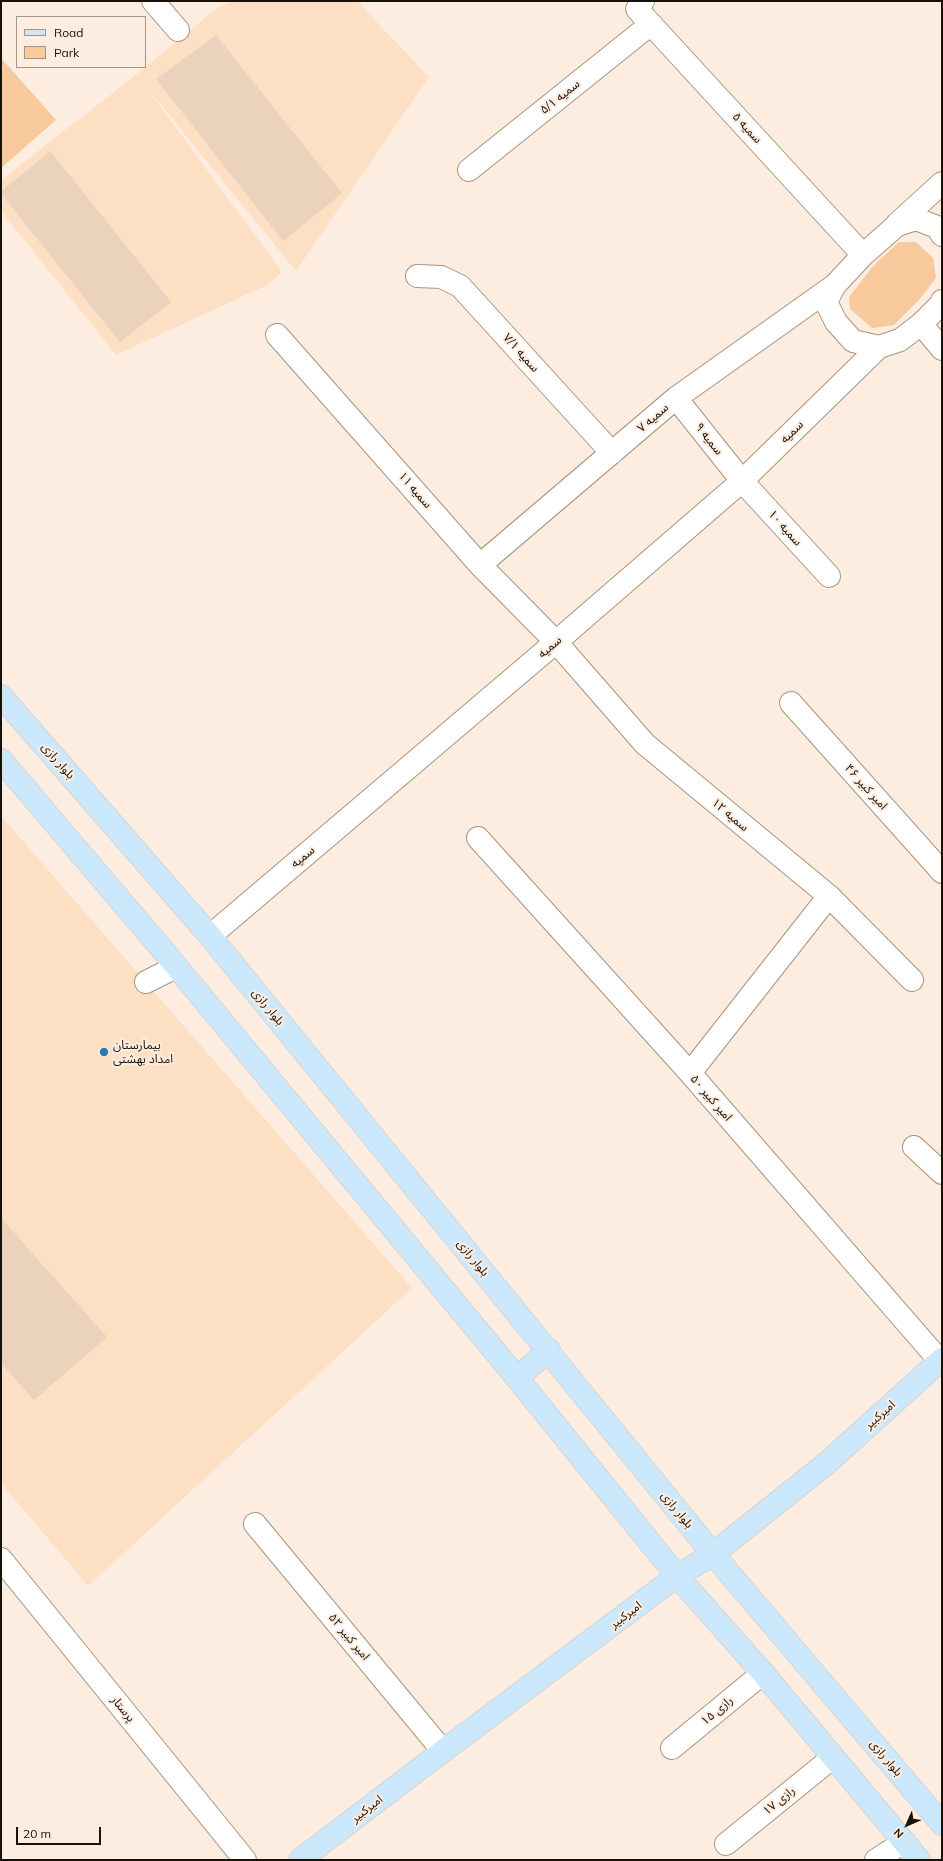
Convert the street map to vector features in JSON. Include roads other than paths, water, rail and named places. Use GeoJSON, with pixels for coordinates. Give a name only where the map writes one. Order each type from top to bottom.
{"type":"FeatureCollection","features":[{"type":"Feature","properties":{"kind":"main road","name":"بلوار رازی"},"geometry":{"type":"LineString","coordinates":[[1,696],[210,936],[549,1350],[713,1554],[942,1824]]}},
{"type":"Feature","properties":{"kind":"main road"},"geometry":{"type":"LineString","coordinates":[[1,760],[176,967],[517,1378],[678,1576],[763,1673],[832,1758],[919,1860]]}},
{"type":"Feature","properties":{"kind":"main road"},"geometry":{"type":"LineString","coordinates":[[517,1378],[549,1350]]}},
{"type":"Feature","properties":{"kind":"main road","name":"امیرکبیر"},"geometry":{"type":"LineString","coordinates":[[300,1860],[443,1751],[678,1576],[713,1554],[828,1463],[941,1360]]}},
{"type":"Feature","properties":{"kind":"street"},"geometry":{"type":"LineString","coordinates":[[153,1],[178,30]]}},
{"type":"Feature","properties":{"kind":"street","name":"سمیه ۵"},"geometry":{"type":"LineString","coordinates":[[643,1],[637,9],[863,255]]}},
{"type":"Feature","properties":{"kind":"street","name":"سمیه ۵/۱"},"geometry":{"type":"LineString","coordinates":[[469,170],[651,24]]}},
{"type":"Feature","properties":{"kind":"street"},"geometry":{"type":"LineString","coordinates":[[942,183],[863,255],[835,285],[826,302],[836,322],[853,342],[879,347],[900,340],[921,324],[940,305],[942,301]]}},
{"type":"Feature","properties":{"kind":"street"},"geometry":{"type":"LineString","coordinates":[[897,225],[916,219],[937,227],[942,235]]}},
{"type":"Feature","properties":{"kind":"street","name":"سمیه ۷/۱"},"geometry":{"type":"LineString","coordinates":[[417,276],[441,277],[460,286],[612,453]]}},
{"type":"Feature","properties":{"kind":"street","name":"سمیه ۷"},"geometry":{"type":"LineString","coordinates":[[480,564],[676,398],[835,285]]}},
{"type":"Feature","properties":{"kind":"street"},"geometry":{"type":"LineString","coordinates":[[921,324],[942,349]]}},
{"type":"Feature","properties":{"kind":"street","name":"سمیه ۱۱"},"geometry":{"type":"LineString","coordinates":[[277,335],[480,564],[556,642]]}},
{"type":"Feature","properties":{"kind":"street","name":"سمیه"},"geometry":{"type":"LineString","coordinates":[[210,936],[556,642],[742,481],[879,347]]}},
{"type":"Feature","properties":{"kind":"street","name":"سمیه ۹"},"geometry":{"type":"LineString","coordinates":[[676,398],[742,481]]}},
{"type":"Feature","properties":{"kind":"street","name":"سمیه ۱۰"},"geometry":{"type":"LineString","coordinates":[[742,481],[829,576]]}},
{"type":"Feature","properties":{"kind":"street","name":"سمیه ۱۲"},"geometry":{"type":"LineString","coordinates":[[556,642],[645,744],[829,896],[912,980]]}},
{"type":"Feature","properties":{"kind":"street","name":"امیر کبیر ۴۶"},"geometry":{"type":"LineString","coordinates":[[791,703],[942,872]]}},
{"type":"Feature","properties":{"kind":"street","name":"امیر کبیر ۵۰"},"geometry":{"type":"LineString","coordinates":[[478,838],[690,1073],[941,1360]]}},
{"type":"Feature","properties":{"kind":"street"},"geometry":{"type":"LineString","coordinates":[[690,1073],[829,896]]}},
{"type":"Feature","properties":{"kind":"street"},"geometry":{"type":"LineString","coordinates":[[146,982],[176,967]]}},
{"type":"Feature","properties":{"kind":"street"},"geometry":{"type":"LineString","coordinates":[[914,1147],[942,1173]]}},
{"type":"Feature","properties":{"kind":"street","name":"امیر کبیر ۵۲"},"geometry":{"type":"LineString","coordinates":[[255,1524],[443,1751]]}},
{"type":"Feature","properties":{"kind":"street","name":"پرستار"},"geometry":{"type":"LineString","coordinates":[[1,1559],[245,1860]]}},
{"type":"Feature","properties":{"kind":"street","name":"رازی ۱۵"},"geometry":{"type":"LineString","coordinates":[[672,1748],[763,1673]]}},
{"type":"Feature","properties":{"kind":"street","name":"رازی ۱۷"},"geometry":{"type":"LineString","coordinates":[[726,1844],[832,1758]]}},
{"type":"Feature","properties":{"kind":"street"},"geometry":{"type":"LineString","coordinates":[[876,1860],[904,1842]]}},
{"type":"Feature","properties":{"kind":"place","name":"بیمارستان امداد بهشتی"},"geometry":{"type":"Point","coordinates":[104,1052]}}]}
